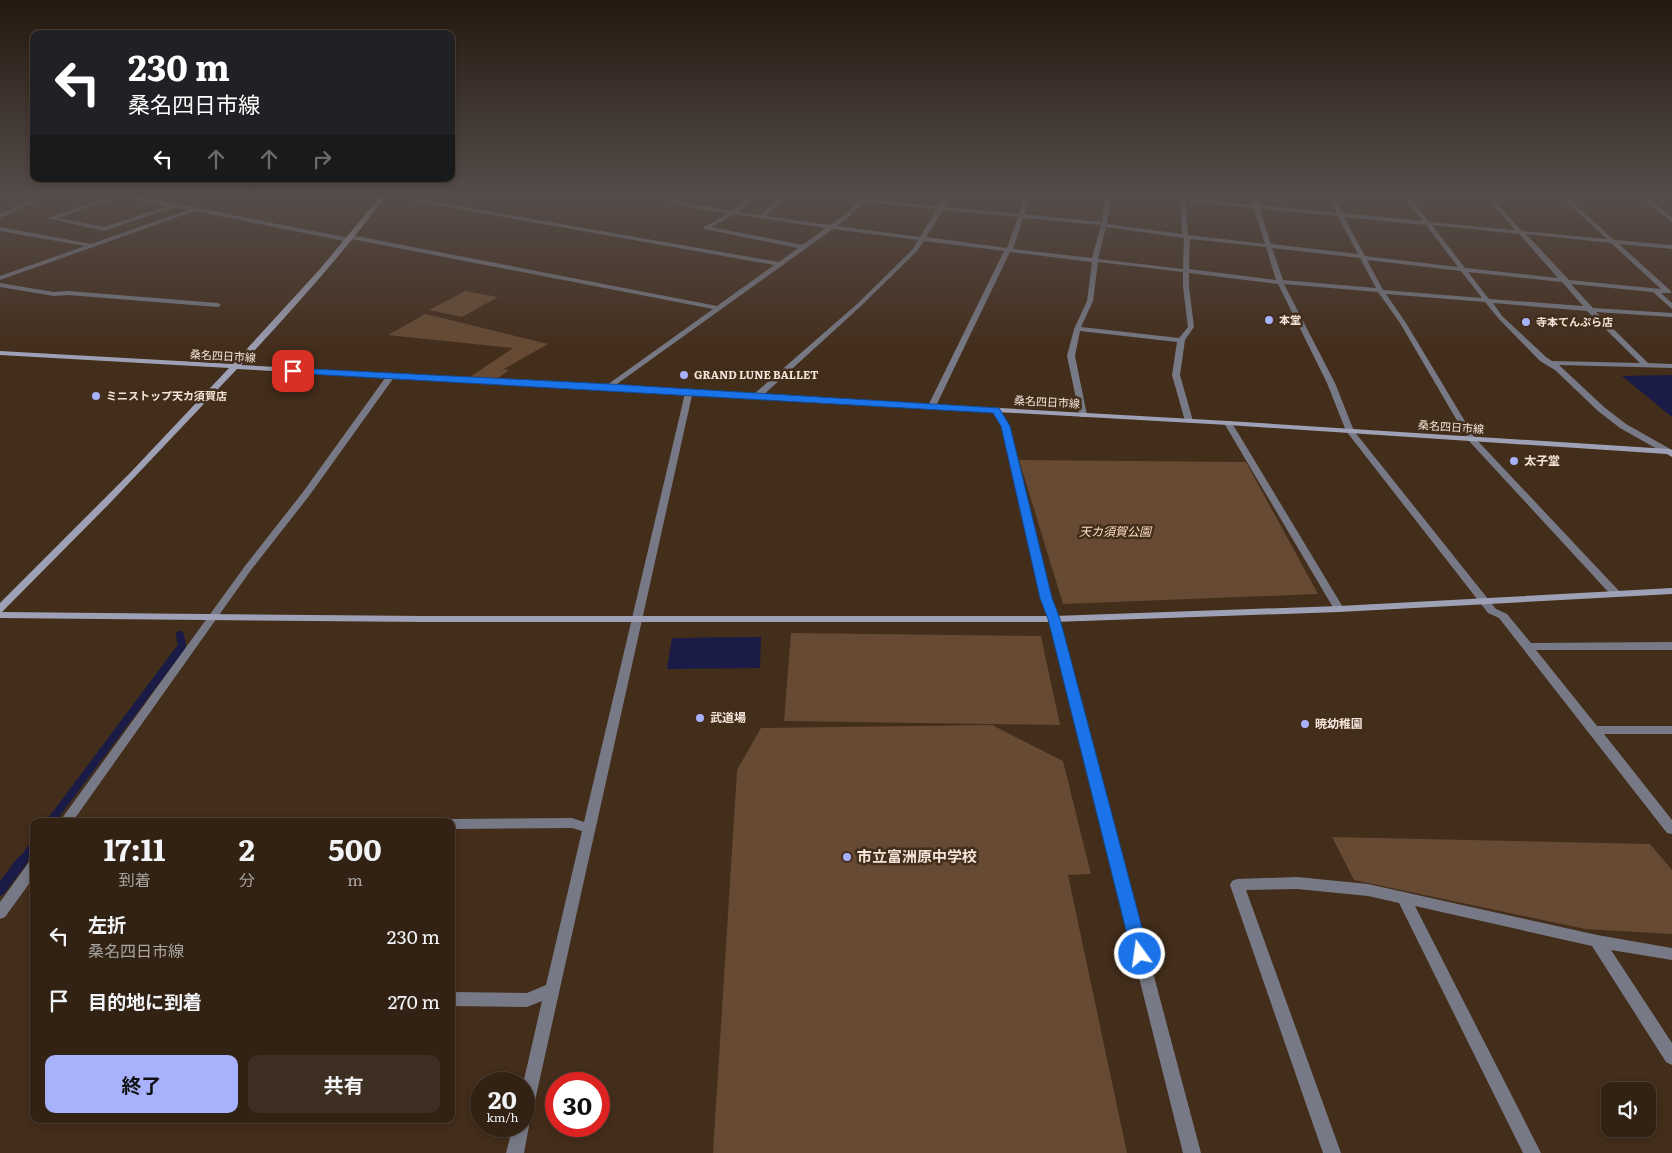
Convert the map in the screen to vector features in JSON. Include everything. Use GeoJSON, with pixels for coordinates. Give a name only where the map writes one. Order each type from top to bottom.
{"type":"FeatureCollection","features":[{"type":"Feature","properties":{"kind":"street"},"geometry":{"type":"LineString","coordinates":[[0,278],[91,247]]}},
{"type":"Feature","properties":{"kind":"street"},"geometry":{"type":"LineString","coordinates":[[0,609],[125,484],[296,303],[343,247]]}},
{"type":"Feature","properties":{"kind":"street"},"geometry":{"type":"LineString","coordinates":[[396,247],[717,308]]}},
{"type":"Feature","properties":{"kind":"street"},"geometry":{"type":"LineString","coordinates":[[682,247],[779,264]]}},
{"type":"Feature","properties":{"kind":"street"},"geometry":{"type":"LineString","coordinates":[[610,387],[801,247]]}},
{"type":"Feature","properties":{"kind":"street"},"geometry":{"type":"LineString","coordinates":[[757,396],[892,275],[916,247]]}},
{"type":"Feature","properties":{"kind":"street"},"geometry":{"type":"LineString","coordinates":[[985,247],[1280,282],[1672,315]]}},
{"type":"Feature","properties":{"kind":"street"},"geometry":{"type":"LineString","coordinates":[[931,408],[1010,247]]}},
{"type":"Feature","properties":{"kind":"street"},"geometry":{"type":"LineString","coordinates":[[1083,415],[1071,356],[1077,329],[1090,301],[1098,247]]}},
{"type":"Feature","properties":{"kind":"street"},"geometry":{"type":"LineString","coordinates":[[1186,247],[1186,271],[1191,327],[1181,340],[1176,375],[1189,421]]}},
{"type":"Feature","properties":{"kind":"street"},"geometry":{"type":"LineString","coordinates":[[1670,292],[1567,282],[1269,247],[1280,282],[1331,383],[1350,431],[1483,600],[1492,611],[1503,616],[1672,829]]}},
{"type":"Feature","properties":{"kind":"street"},"geometry":{"type":"LineString","coordinates":[[1358,247],[1381,291],[1403,323],[1472,439],[1616,594]]}},
{"type":"Feature","properties":{"kind":"street"},"geometry":{"type":"LineString","coordinates":[[1446,247],[1500,317],[1543,360],[1553,363],[1672,366]]}},
{"type":"Feature","properties":{"kind":"street"},"geometry":{"type":"LineString","coordinates":[[1534,247],[1590,309],[1647,366]]}},
{"type":"Feature","properties":{"kind":"street"},"geometry":{"type":"LineString","coordinates":[[1618,247],[1670,292]]}},
{"type":"Feature","properties":{"kind":"street"},"geometry":{"type":"LineString","coordinates":[[0,285],[54,294],[68,293],[218,305]]}},
{"type":"Feature","properties":{"kind":"street"},"geometry":{"type":"LineString","coordinates":[[1654,290],[1672,307]]}},
{"type":"Feature","properties":{"kind":"street"},"geometry":{"type":"LineString","coordinates":[[1077,329],[1181,340]]}},
{"type":"Feature","properties":{"kind":"street","name":"桑名四日市線"},"geometry":{"type":"LineString","coordinates":[[0,353],[234,368],[689,391],[931,408],[1228,423],[1671,453]]}},
{"type":"Feature","properties":{"kind":"street"},"geometry":{"type":"LineString","coordinates":[[1553,363],[1601,409],[1623,426],[1671,453]]}},
{"type":"Feature","properties":{"kind":"street"},"geometry":{"type":"LineString","coordinates":[[68,818],[248,568],[306,494],[392,376]]}},
{"type":"Feature","properties":{"kind":"street"},"geometry":{"type":"LineString","coordinates":[[533,1072],[689,391]]}},
{"type":"Feature","properties":{"kind":"street"},"geometry":{"type":"LineString","coordinates":[[996,410],[1006,426],[1046,598],[1054,619],[1192,1153]]}},
{"type":"Feature","properties":{"kind":"street"},"geometry":{"type":"LineString","coordinates":[[1228,423],[1339,609]]}},
{"type":"Feature","properties":{"kind":"street"},"geometry":{"type":"LineString","coordinates":[[0,615],[425,619],[1054,619],[1339,609],[1672,591]]}},
{"type":"Feature","properties":{"kind":"street"},"geometry":{"type":"LineString","coordinates":[[1528,647],[1672,646]]}},
{"type":"Feature","properties":{"kind":"street"},"geometry":{"type":"LineString","coordinates":[[1594,730],[1672,730]]}},
{"type":"Feature","properties":{"kind":"street"},"geometry":{"type":"LineString","coordinates":[[455,824],[572,822],[588,828]]}},
{"type":"Feature","properties":{"kind":"street"},"geometry":{"type":"LineString","coordinates":[[0,913],[30,872]]}},
{"type":"Feature","properties":{"kind":"street"},"geometry":{"type":"LineString","coordinates":[[1332,1153],[1237,885],[1297,883],[1368,890],[1597,941],[1672,954]]}},
{"type":"Feature","properties":{"kind":"street"},"geometry":{"type":"LineString","coordinates":[[1403,897],[1532,1153]]}},
{"type":"Feature","properties":{"kind":"street"},"geometry":{"type":"LineString","coordinates":[[1597,941],[1672,1057]]}},
{"type":"Feature","properties":{"kind":"street"},"geometry":{"type":"LineString","coordinates":[[455,999],[527,1000],[552,990]]}},
{"type":"Feature","properties":{"kind":"street"},"geometry":{"type":"LineString","coordinates":[[515,1153],[519,1137]]}},
{"type":"Feature","properties":{"kind":"green space"},"geometry":{"type":"Polygon","coordinates":[[[465,291],[498,297],[462,317],[429,310],[465,291]]]}},
{"type":"Feature","properties":{"kind":"green space"},"geometry":{"type":"Polygon","coordinates":[[[425,314],[548,344],[504,369],[509,370],[497,379],[470,377],[513,348],[388,335],[425,314]]]}},
{"type":"Feature","properties":{"kind":"green space","name":"天カ須賀公園"},"geometry":{"type":"Polygon","coordinates":[[[1019,460],[1246,462],[1318,594],[1063,604],[1019,460]]]}},
{"type":"Feature","properties":{"kind":"green space"},"geometry":{"type":"Polygon","coordinates":[[[791,633],[1041,636],[1060,725],[784,721],[791,633]]]}},
{"type":"Feature","properties":{"kind":"green space"},"geometry":{"type":"Polygon","coordinates":[[[992,725],[1063,761],[1091,874],[1068,875],[1127,1153],[713,1153],[737,770],[761,728],[992,725]]]}},
{"type":"Feature","properties":{"kind":"green space"},"geometry":{"type":"Polygon","coordinates":[[[1332,837],[1650,844],[1672,870],[1672,934],[1585,929],[1354,880],[1332,837]]]}},
{"type":"Feature","properties":{"kind":"shaded area"},"geometry":{"type":"Polygon","coordinates":[[[1672,375],[1672,417],[1622,376],[1672,375]]]}},
{"type":"Feature","properties":{"kind":"shaded area"},"geometry":{"type":"Polygon","coordinates":[[[761,637],[760,668],[667,669],[672,638],[761,637]]]}},
{"type":"Feature","properties":{"kind":"waterway"},"geometry":{"type":"LineString","coordinates":[[53,818],[182,646],[180,635]]}},
{"type":"Feature","properties":{"kind":"waterway"},"geometry":{"type":"LineString","coordinates":[[21,862],[30,850]]}},
{"type":"Feature","properties":{"kind":"waterway"},"geometry":{"type":"LineString","coordinates":[[0,890],[22,861]]}},
{"type":"Feature","properties":{"kind":"place","name":"本堂"},"geometry":{"type":"Point","coordinates":[1269,320]}},
{"type":"Feature","properties":{"kind":"place","name":"寺本てんぷら店"},"geometry":{"type":"Point","coordinates":[1526,322]}},
{"type":"Feature","properties":{"kind":"place","name":"GRAND LUNE BALLET"},"geometry":{"type":"Point","coordinates":[684,375]}},
{"type":"Feature","properties":{"kind":"place","name":"ミニストップ天カ須賀店"},"geometry":{"type":"Point","coordinates":[96,396]}},
{"type":"Feature","properties":{"kind":"place","name":"太子堂"},"geometry":{"type":"Point","coordinates":[1514,461]}},
{"type":"Feature","properties":{"kind":"place","name":"武道場"},"geometry":{"type":"Point","coordinates":[700,718]}},
{"type":"Feature","properties":{"kind":"place","name":"暁幼稚園"},"geometry":{"type":"Point","coordinates":[1305,724]}},
{"type":"Feature","properties":{"kind":"place","name":"市立富洲原中学校"},"geometry":{"type":"Point","coordinates":[847,857]}},
{"type":"Feature","properties":{"kind":"route"},"geometry":{"type":"LineString","coordinates":[[293,371],[689,391],[931,408],[996,410],[1006,426],[1046,598],[1054,619],[1140,954]]}}]}
